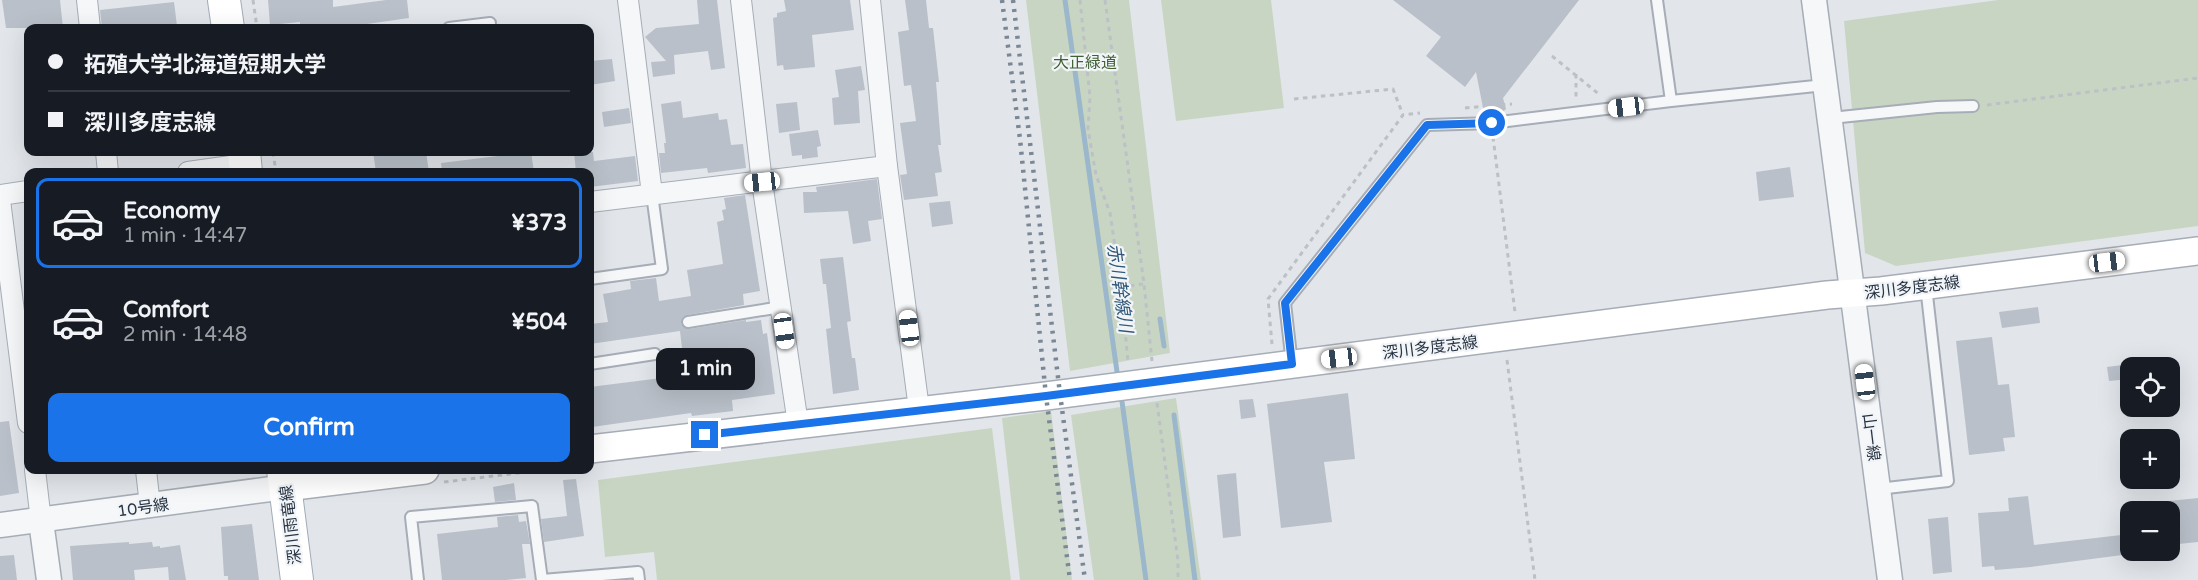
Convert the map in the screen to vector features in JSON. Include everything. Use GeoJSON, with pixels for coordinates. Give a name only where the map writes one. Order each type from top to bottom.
{"type":"FeatureCollection","features":[{"type":"Feature","properties":{"kind":"main road"},"geometry":{"type":"LineString","coordinates":[[224,0],[227,24]]}},
{"type":"Feature","properties":{"kind":"main road","name":"深川多度志線"},"geometry":{"type":"LineString","coordinates":[[594,449],[1155,382],[1827,295],[1926,286],[2198,250]]}},
{"type":"Feature","properties":{"kind":"main road"},"geometry":{"type":"LineString","coordinates":[[285,478],[355,474]]}},
{"type":"Feature","properties":{"kind":"main road","name":"深川雨竜線"},"geometry":{"type":"LineString","coordinates":[[285,478],[297,580]]}},
{"type":"Feature","properties":{"kind":"street"},"geometry":{"type":"LineString","coordinates":[[87,0],[90,24]]}},
{"type":"Feature","properties":{"kind":"street"},"geometry":{"type":"LineString","coordinates":[[628,0],[652,194]]}},
{"type":"Feature","properties":{"kind":"street"},"geometry":{"type":"LineString","coordinates":[[741,0],[762,182],[798,424]]}},
{"type":"Feature","properties":{"kind":"street"},"geometry":{"type":"LineString","coordinates":[[870,0],[887,166],[919,410]]}},
{"type":"Feature","properties":{"kind":"street","name":"山一線"},"geometry":{"type":"LineString","coordinates":[[1814,0],[1890,580]]}},
{"type":"Feature","properties":{"kind":"street"},"geometry":{"type":"LineString","coordinates":[[209,168],[252,160]]}},
{"type":"Feature","properties":{"kind":"street"},"geometry":{"type":"LineString","coordinates":[[594,201],[887,166]]}},
{"type":"Feature","properties":{"kind":"street"},"geometry":{"type":"LineString","coordinates":[[0,195],[24,192]]}},
{"type":"Feature","properties":{"kind":"street"},"geometry":{"type":"LineString","coordinates":[[0,200],[24,391]]}},
{"type":"Feature","properties":{"kind":"street"},"geometry":{"type":"LineString","coordinates":[[35,474],[49,580]]}},
{"type":"Feature","properties":{"kind":"street"},"geometry":{"type":"LineString","coordinates":[[146,474],[150,506]]}},
{"type":"Feature","properties":{"kind":"street","name":"10号線"},"geometry":{"type":"LineString","coordinates":[[0,525],[150,506],[285,478]]}},
{"type":"Feature","properties":{"kind":"lane"},"geometry":{"type":"LineString","coordinates":[[1657,0],[1671,101]]}},
{"type":"Feature","properties":{"kind":"lane"},"geometry":{"type":"LineString","coordinates":[[482,24],[490,23]]}},
{"type":"Feature","properties":{"kind":"lane"},"geometry":{"type":"LineString","coordinates":[[1284,365],[1285,303],[1427,125],[1492,123],[1825,85]]}},
{"type":"Feature","properties":{"kind":"lane"},"geometry":{"type":"LineString","coordinates":[[1831,118],[1937,107],[1973,106]]}},
{"type":"Feature","properties":{"kind":"lane"},"geometry":{"type":"LineString","coordinates":[[594,278],[662,268],[652,194]]}},
{"type":"Feature","properties":{"kind":"lane"},"geometry":{"type":"LineString","coordinates":[[1878,489],[1948,481],[1926,286]]}},
{"type":"Feature","properties":{"kind":"lane"},"geometry":{"type":"LineString","coordinates":[[688,322],[781,307]]}},
{"type":"Feature","properties":{"kind":"lane"},"geometry":{"type":"LineString","coordinates":[[594,363],[655,354]]}},
{"type":"Feature","properties":{"kind":"lane"},"geometry":{"type":"LineString","coordinates":[[417,580],[411,517],[532,506],[542,580],[638,572],[639,580]]}},
{"type":"Feature","properties":{"kind":"path"},"geometry":{"type":"LineString","coordinates":[[253,0],[256,24]]}},
{"type":"Feature","properties":{"kind":"path"},"geometry":{"type":"LineString","coordinates":[[1080,0],[1090,97],[1088,129],[1096,175],[1110,213],[1121,287],[1129,370]]}},
{"type":"Feature","properties":{"kind":"path"},"geometry":{"type":"LineString","coordinates":[[1105,0],[1144,284],[1178,561],[1178,580]]}},
{"type":"Feature","properties":{"kind":"path"},"geometry":{"type":"LineString","coordinates":[[1552,56],[1601,96],[1593,97]]}},
{"type":"Feature","properties":{"kind":"path"},"geometry":{"type":"LineString","coordinates":[[1576,74],[1576,99],[1584,98]]}},
{"type":"Feature","properties":{"kind":"path"},"geometry":{"type":"LineString","coordinates":[[1973,106],[2198,78]]}},
{"type":"Feature","properties":{"kind":"path"},"geometry":{"type":"LineString","coordinates":[[1294,99],[1394,89],[1403,115]]}},
{"type":"Feature","properties":{"kind":"path"},"geometry":{"type":"LineString","coordinates":[[1458,108],[1517,104]]}},
{"type":"Feature","properties":{"kind":"path"},"geometry":{"type":"LineString","coordinates":[[1284,365],[1268,299],[1403,115],[1425,112]]}},
{"type":"Feature","properties":{"kind":"path"},"geometry":{"type":"LineString","coordinates":[[1492,123],[1516,320],[1504,338],[1535,580]]}},
{"type":"Feature","properties":{"kind":"path"},"geometry":{"type":"LineString","coordinates":[[252,160],[268,168]]}},
{"type":"Feature","properties":{"kind":"path"},"geometry":{"type":"LineString","coordinates":[[1121,287],[1144,284]]}},
{"type":"Feature","properties":{"kind":"green space","name":"大正緑道"},"geometry":{"type":"Polygon","coordinates":[[[1026,0],[1129,0],[1170,353],[1070,371],[1026,0]]]}},
{"type":"Feature","properties":{"kind":"green space"},"geometry":{"type":"Polygon","coordinates":[[[1161,0],[1271,0],[1284,108],[1176,121],[1161,0]]]}},
{"type":"Feature","properties":{"kind":"green space"},"geometry":{"type":"Polygon","coordinates":[[[1998,0],[2198,0],[2198,226],[1896,266],[1865,253],[1844,21],[1998,0]]]}},
{"type":"Feature","properties":{"kind":"green space"},"geometry":{"type":"Polygon","coordinates":[[[1176,398],[1201,580],[1094,580],[1071,415],[1176,398]]]}},
{"type":"Feature","properties":{"kind":"green space"},"geometry":{"type":"Polygon","coordinates":[[[1051,411],[1072,580],[1020,580],[1002,418],[1051,411]]]}},
{"type":"Feature","properties":{"kind":"green space"},"geometry":{"type":"Polygon","coordinates":[[[992,428],[1011,580],[657,580],[654,552],[605,557],[598,480],[992,428]]]}},
{"type":"Feature","properties":{"kind":"building"},"geometry":{"type":"Polygon","coordinates":[[[2,0],[60,0],[63,24],[24,24],[24,28],[6,28],[2,0]]]}},
{"type":"Feature","properties":{"kind":"building"},"geometry":{"type":"Polygon","coordinates":[[[268,0],[333,0],[333,7],[386,0],[407,0],[409,18],[367,24],[300,24],[300,22],[270,24],[268,0]]]}},
{"type":"Feature","properties":{"kind":"building"},"geometry":{"type":"Polygon","coordinates":[[[697,0],[717,0],[725,68],[711,70],[708,51],[674,55],[675,74],[653,77],[651,62],[666,61],[645,37],[656,28],[699,24],[697,0]]]}},
{"type":"Feature","properties":{"kind":"building"},"geometry":{"type":"Polygon","coordinates":[[[784,0],[850,0],[854,30],[812,35],[815,67],[784,70],[783,65],[777,66],[773,18],[777,17],[777,13],[786,11],[784,0]]]}},
{"type":"Feature","properties":{"kind":"building"},"geometry":{"type":"Polygon","coordinates":[[[905,0],[926,0],[929,28],[933,28],[939,82],[936,82],[941,145],[938,145],[942,172],[935,173],[938,196],[904,200],[900,175],[907,174],[900,123],[916,121],[911,85],[904,86],[898,32],[909,30],[905,0]]]}},
{"type":"Feature","properties":{"kind":"building"},"geometry":{"type":"Polygon","coordinates":[[[1393,0],[1579,0],[1503,98],[1506,109],[1499,115],[1492,115],[1484,113],[1476,72],[1465,87],[1426,56],[1441,37],[1393,0]]]}},
{"type":"Feature","properties":{"kind":"building"},"geometry":{"type":"Polygon","coordinates":[[[174,2],[177,24],[102,24],[100,10],[174,2]]]}},
{"type":"Feature","properties":{"kind":"building"},"geometry":{"type":"Polygon","coordinates":[[[612,59],[615,81],[594,84],[594,61],[612,59]]]}},
{"type":"Feature","properties":{"kind":"building"},"geometry":{"type":"Polygon","coordinates":[[[861,66],[865,90],[858,91],[860,123],[834,125],[832,98],[839,97],[835,70],[861,66]]]}},
{"type":"Feature","properties":{"kind":"building"},"geometry":{"type":"Polygon","coordinates":[[[681,101],[683,118],[718,113],[719,120],[727,119],[731,145],[743,144],[746,168],[708,173],[707,168],[661,173],[659,153],[665,153],[664,143],[666,143],[661,104],[681,101]]]}},
{"type":"Feature","properties":{"kind":"building"},"geometry":{"type":"Polygon","coordinates":[[[797,102],[800,130],[779,133],[776,104],[797,102]]]}},
{"type":"Feature","properties":{"kind":"building"},"geometry":{"type":"Polygon","coordinates":[[[629,108],[631,123],[604,127],[602,112],[629,108]]]}},
{"type":"Feature","properties":{"kind":"building"},"geometry":{"type":"Polygon","coordinates":[[[818,130],[821,146],[817,147],[818,157],[802,159],[802,155],[792,156],[789,134],[818,130]]]}},
{"type":"Feature","properties":{"kind":"building"},"geometry":{"type":"Polygon","coordinates":[[[374,156],[427,156],[428,168],[375,168],[374,156]]]}},
{"type":"Feature","properties":{"kind":"building"},"geometry":{"type":"Polygon","coordinates":[[[498,156],[532,156],[533,168],[442,168],[441,163],[498,156]]]}},
{"type":"Feature","properties":{"kind":"building"},"geometry":{"type":"Polygon","coordinates":[[[574,156],[593,156],[594,161],[635,156],[638,181],[594,186],[594,168],[576,168],[574,156]]]}},
{"type":"Feature","properties":{"kind":"building"},"geometry":{"type":"Polygon","coordinates":[[[1790,167],[1794,197],[1759,201],[1756,172],[1790,167]]]}},
{"type":"Feature","properties":{"kind":"building"},"geometry":{"type":"Polygon","coordinates":[[[877,179],[882,219],[868,221],[871,241],[853,244],[848,211],[804,213],[803,192],[817,192],[816,187],[877,179]]]}},
{"type":"Feature","properties":{"kind":"building"},"geometry":{"type":"Polygon","coordinates":[[[745,195],[760,291],[743,294],[744,305],[687,315],[683,317],[681,323],[683,327],[689,329],[746,320],[746,322],[761,320],[763,334],[767,333],[775,394],[732,400],[733,411],[692,416],[691,413],[594,427],[594,386],[685,375],[680,331],[594,343],[594,324],[608,322],[603,294],[631,289],[630,281],[656,278],[659,301],[691,296],[687,270],[723,264],[717,222],[724,220],[722,210],[726,209],[724,198],[745,195]]]}},
{"type":"Feature","properties":{"kind":"building"},"geometry":{"type":"Polygon","coordinates":[[[950,201],[953,224],[932,227],[929,203],[950,201]]]}},
{"type":"Feature","properties":{"kind":"building"},"geometry":{"type":"Polygon","coordinates":[[[843,257],[851,321],[847,322],[859,390],[833,394],[826,329],[831,328],[826,284],[823,284],[820,259],[843,257]]]}},
{"type":"Feature","properties":{"kind":"building"},"geometry":{"type":"Polygon","coordinates":[[[2038,307],[2040,323],[2002,328],[1999,312],[2038,307]]]}},
{"type":"Feature","properties":{"kind":"building"},"geometry":{"type":"Polygon","coordinates":[[[1992,337],[1998,385],[2009,384],[2015,437],[2003,438],[2005,451],[1969,455],[1956,341],[1992,337]]]}},
{"type":"Feature","properties":{"kind":"building"},"geometry":{"type":"Polygon","coordinates":[[[2120,365],[2120,380],[2109,381],[2107,367],[2120,365]]]}},
{"type":"Feature","properties":{"kind":"building"},"geometry":{"type":"Polygon","coordinates":[[[1348,393],[1355,459],[1324,462],[1332,522],[1281,528],[1267,404],[1348,393]]]}},
{"type":"Feature","properties":{"kind":"building"},"geometry":{"type":"Polygon","coordinates":[[[1253,399],[1256,417],[1241,419],[1239,400],[1253,399]]]}},
{"type":"Feature","properties":{"kind":"building"},"geometry":{"type":"Polygon","coordinates":[[[9,421],[19,493],[0,496],[0,422],[9,421]]]}},
{"type":"Feature","properties":{"kind":"building"},"geometry":{"type":"Polygon","coordinates":[[[1236,473],[1241,536],[1223,538],[1217,475],[1236,473]]]}},
{"type":"Feature","properties":{"kind":"building"},"geometry":{"type":"Polygon","coordinates":[[[576,479],[584,536],[544,542],[541,519],[567,516],[563,480],[576,479]]]}},
{"type":"Feature","properties":{"kind":"building"},"geometry":{"type":"Polygon","coordinates":[[[514,483],[516,500],[495,502],[493,487],[514,483]]]}},
{"type":"Feature","properties":{"kind":"building"},"geometry":{"type":"Polygon","coordinates":[[[2028,496],[2034,545],[2120,535],[2120,555],[2031,567],[1995,570],[1994,566],[1982,567],[1978,513],[2009,511],[2008,498],[2028,496]]]}},
{"type":"Feature","properties":{"kind":"building"},"geometry":{"type":"Polygon","coordinates":[[[2198,498],[2198,542],[2180,544],[2180,501],[2169,501],[2198,498]]]}},
{"type":"Feature","properties":{"kind":"building"},"geometry":{"type":"Polygon","coordinates":[[[518,515],[519,522],[526,521],[530,544],[522,544],[526,578],[442,580],[437,534],[498,527],[497,517],[518,515]]]}},
{"type":"Feature","properties":{"kind":"building"},"geometry":{"type":"Polygon","coordinates":[[[1948,517],[1952,572],[1933,574],[1928,519],[1948,517]]]}},
{"type":"Feature","properties":{"kind":"building"},"geometry":{"type":"Polygon","coordinates":[[[252,524],[259,580],[228,580],[228,576],[224,576],[221,527],[252,524]]]}},
{"type":"Feature","properties":{"kind":"building"},"geometry":{"type":"Polygon","coordinates":[[[129,542],[129,544],[152,542],[153,547],[160,546],[160,548],[180,545],[186,580],[169,580],[168,567],[134,570],[135,580],[73,580],[70,546],[129,542]]]}},
{"type":"Feature","properties":{"kind":"building"},"geometry":{"type":"Polygon","coordinates":[[[14,555],[17,580],[0,580],[0,556],[14,555]]]}},
{"type":"Feature","properties":{"kind":"waterway","name":"赤川幹線川"},"geometry":{"type":"LineString","coordinates":[[1065,0],[1118,379]]}},
{"type":"Feature","properties":{"kind":"waterway"},"geometry":{"type":"LineString","coordinates":[[1160,319],[1164,346]]}},
{"type":"Feature","properties":{"kind":"waterway","name":"赤川幹線川"},"geometry":{"type":"LineString","coordinates":[[1121,394],[1146,580]]}},
{"type":"Feature","properties":{"kind":"waterway"},"geometry":{"type":"LineString","coordinates":[[1174,415],[1195,580]]}},
{"type":"Feature","properties":{"kind":"railway"},"geometry":{"type":"LineString","coordinates":[[1002,0],[1020,139],[1046,396],[1070,580]]}},
{"type":"Feature","properties":{"kind":"railway"},"geometry":{"type":"LineString","coordinates":[[1013,0],[1060,394],[1085,580]]}},
{"type":"Feature","properties":{"kind":"route"},"geometry":{"type":"LineString","coordinates":[[705,435],[1046,396],[1292,364],[1285,303],[1427,125],[1492,123]]}}]}
